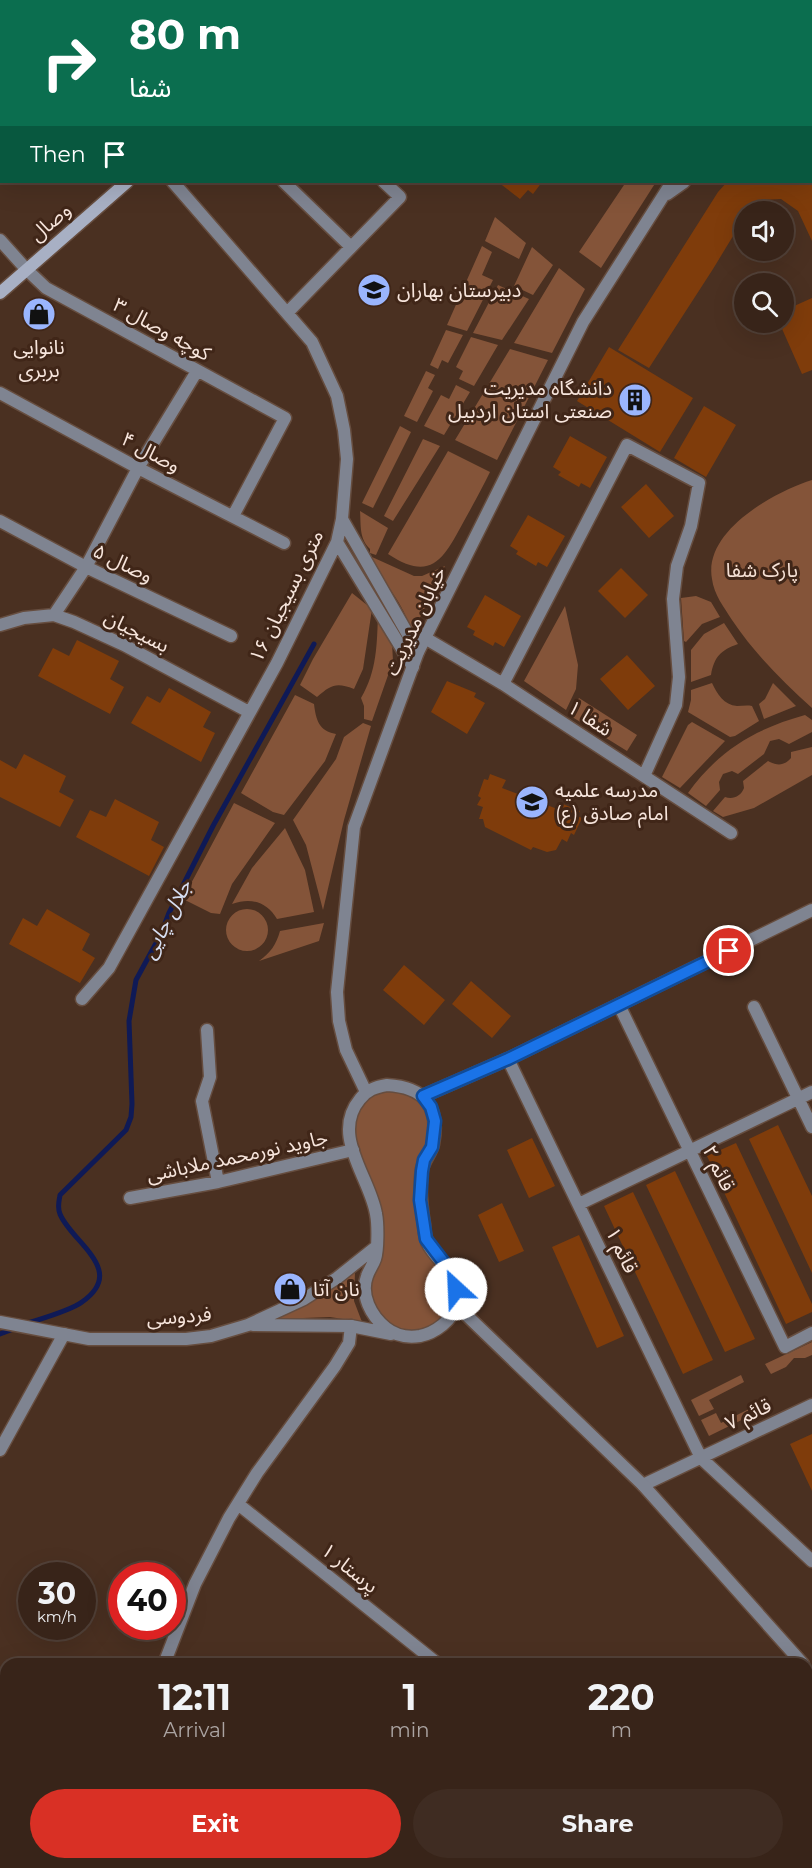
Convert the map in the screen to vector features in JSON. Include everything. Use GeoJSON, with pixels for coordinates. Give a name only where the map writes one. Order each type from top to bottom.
{"type":"FeatureCollection","features":[{"type":"Feature","properties":{"kind":"main road","name":"وصال"},"geometry":{"type":"LineString","coordinates":[[0,292],[126,183]]}},
{"type":"Feature","properties":{"kind":"street","name":"۱۶ متری بسیجیان"},"geometry":{"type":"LineString","coordinates":[[82,999],[110,968],[277,663],[337,542],[342,519],[347,459],[344,429],[337,396],[312,342],[174,183]]}},
{"type":"Feature","properties":{"kind":"street"},"geometry":{"type":"LineString","coordinates":[[285,183],[351,247]]}},
{"type":"Feature","properties":{"kind":"street"},"geometry":{"type":"LineString","coordinates":[[287,313],[400,197],[385,183]]}},
{"type":"Feature","properties":{"kind":"street","name":"خیابان مدیریت"},"geometry":{"type":"LineString","coordinates":[[366,1092],[346,1050],[339,1021],[337,992],[354,827],[418,652],[583,322],[671,183]]}},
{"type":"Feature","properties":{"kind":"street","name":"خیابان مدیریت"},"geometry":{"type":"LineString","coordinates":[[659,201],[683,183]]}},
{"type":"Feature","properties":{"kind":"street","name":"کوچه وصال ۳"},"geometry":{"type":"LineString","coordinates":[[0,240],[46,288],[285,418],[233,516]]}},
{"type":"Feature","properties":{"kind":"street"},"geometry":{"type":"LineString","coordinates":[[54,615],[86,567],[138,468],[197,371]]}},
{"type":"Feature","properties":{"kind":"street","name":"وصال ۴"},"geometry":{"type":"LineString","coordinates":[[0,393],[138,468],[284,543]]}},
{"type":"Feature","properties":{"kind":"street"},"geometry":{"type":"LineString","coordinates":[[503,684],[627,445],[699,483],[691,526],[677,566],[673,599],[679,677],[676,705],[644,776]]}},
{"type":"Feature","properties":{"kind":"street"},"geometry":{"type":"LineString","coordinates":[[342,519],[418,652]]}},
{"type":"Feature","properties":{"kind":"street","name":"وصال ۵"},"geometry":{"type":"LineString","coordinates":[[0,521],[86,567],[231,636]]}},
{"type":"Feature","properties":{"kind":"street"},"geometry":{"type":"LineString","coordinates":[[337,542],[412,667]]}},
{"type":"Feature","properties":{"kind":"street","name":"بسیجیان"},"geometry":{"type":"LineString","coordinates":[[0,625],[24,618],[54,615],[124,645],[249,712]]}},
{"type":"Feature","properties":{"kind":"street","name":"شفا ۱"},"geometry":{"type":"LineString","coordinates":[[425,638],[503,684],[731,833]]}},
{"type":"Feature","properties":{"kind":"street"},"geometry":{"type":"LineString","coordinates":[[423,1096],[508,1059],[812,910]]}},
{"type":"Feature","properties":{"kind":"street","name":"قائم ۲"},"geometry":{"type":"LineString","coordinates":[[619,1005],[785,1347],[812,1334]]}},
{"type":"Feature","properties":{"kind":"street"},"geometry":{"type":"LineString","coordinates":[[754,1007],[812,1127]]}},
{"type":"Feature","properties":{"kind":"street"},"geometry":{"type":"LineString","coordinates":[[207,1030],[210,1077],[202,1101],[218,1182]]}},
{"type":"Feature","properties":{"kind":"street","name":"قائم ۱"},"geometry":{"type":"LineString","coordinates":[[508,1059],[701,1458]]}},
{"type":"Feature","properties":{"kind":"street"},"geometry":{"type":"LineString","coordinates":[[248,1325],[351,1326],[407,1337],[428,1333],[448,1321],[456,1305],[456,1289],[452,1273],[426,1239],[420,1200],[424,1160],[432,1147],[435,1121],[431,1107],[423,1096],[412,1088],[398,1085],[377,1086],[366,1092],[356,1104],[348,1127],[353,1150],[366,1180],[376,1215],[376,1257],[367,1276],[365,1293],[368,1306],[375,1318],[395,1334]]}},
{"type":"Feature","properties":{"kind":"street"},"geometry":{"type":"LineString","coordinates":[[579,1204],[812,1092]]}},
{"type":"Feature","properties":{"kind":"street","name":"جاوید نورمحمد ملاباشی"},"geometry":{"type":"LineString","coordinates":[[130,1198],[218,1182],[353,1150]]}},
{"type":"Feature","properties":{"kind":"street","name":"فردوسی"},"geometry":{"type":"LineString","coordinates":[[0,1322],[89,1339],[186,1339],[212,1336],[248,1325],[304,1299],[337,1278],[375,1247]]}},
{"type":"Feature","properties":{"kind":"street"},"geometry":{"type":"LineString","coordinates":[[456,1305],[643,1485],[798,1658]]}},
{"type":"Feature","properties":{"kind":"street"},"geometry":{"type":"LineString","coordinates":[[166,1658],[195,1584],[238,1504],[257,1473],[335,1366],[349,1343],[351,1326]]}},
{"type":"Feature","properties":{"kind":"street"},"geometry":{"type":"LineString","coordinates":[[0,1450],[64,1334]]}},
{"type":"Feature","properties":{"kind":"street","name":"قائم ۷"},"geometry":{"type":"LineString","coordinates":[[643,1485],[812,1405]]}},
{"type":"Feature","properties":{"kind":"street"},"geometry":{"type":"LineString","coordinates":[[701,1458],[812,1561]]}},
{"type":"Feature","properties":{"kind":"street","name":"پرستار ۱"},"geometry":{"type":"LineString","coordinates":[[238,1504],[430,1658]]}},
{"type":"Feature","properties":{"kind":"green space"},"geometry":{"type":"Polygon","coordinates":[[[625,183],[655,183],[601,268],[579,252],[625,183]]]}},
{"type":"Feature","properties":{"kind":"green space"},"geometry":{"type":"Polygon","coordinates":[[[495,217],[526,243],[519,259],[485,241],[495,217]]]}},
{"type":"Feature","properties":{"kind":"green space"},"geometry":{"type":"Polygon","coordinates":[[[482,246],[492,252],[482,275],[493,280],[467,331],[447,325],[482,246]]]}},
{"type":"Feature","properties":{"kind":"green space"},"geometry":{"type":"Polygon","coordinates":[[[532,247],[553,265],[533,295],[514,286],[532,247]]]}},
{"type":"Feature","properties":{"kind":"green space"},"geometry":{"type":"Polygon","coordinates":[[[559,268],[585,289],[552,353],[514,343],[559,268]]]}},
{"type":"Feature","properties":{"kind":"green space"},"geometry":{"type":"Polygon","coordinates":[[[498,285],[529,299],[502,340],[473,333],[498,285]]]}},
{"type":"Feature","properties":{"kind":"green space"},"geometry":{"type":"Polygon","coordinates":[[[446,330],[463,335],[448,363],[442,360],[438,369],[430,365],[446,330]]]}},
{"type":"Feature","properties":{"kind":"green space"},"geometry":{"type":"Polygon","coordinates":[[[471,337],[498,345],[474,386],[459,379],[463,371],[456,367],[471,337]]]}},
{"type":"Feature","properties":{"kind":"green space"},"geometry":{"type":"Polygon","coordinates":[[[510,349],[548,360],[497,460],[455,440],[510,349]]]}},
{"type":"Feature","properties":{"kind":"green space"},"geometry":{"type":"Polygon","coordinates":[[[426,371],[435,375],[428,388],[433,391],[417,422],[404,416],[426,371]]]}},
{"type":"Feature","properties":{"kind":"green space"},"geometry":{"type":"Polygon","coordinates":[[[456,385],[470,392],[444,435],[424,426],[441,395],[449,399],[456,385]]]}},
{"type":"Feature","properties":{"kind":"green space"},"geometry":{"type":"Polygon","coordinates":[[[400,426],[411,432],[373,508],[362,503],[400,426]]]}},
{"type":"Feature","properties":{"kind":"green space"},"geometry":{"type":"Polygon","coordinates":[[[423,439],[440,446],[393,521],[384,516],[423,439]]]}},
{"type":"Feature","properties":{"kind":"green space"},"geometry":{"type":"Polygon","coordinates":[[[448,451],[490,472],[457,534],[443,555],[426,566],[403,562],[388,554],[448,451]]]}},
{"type":"Feature","properties":{"kind":"green space","name":"پارک شفا"},"geometry":{"type":"Polygon","coordinates":[[[812,480],[812,708],[760,656],[732,620],[715,590],[712,579],[712,561],[718,545],[744,516],[779,494],[812,480]]]}},
{"type":"Feature","properties":{"kind":"green space"},"geometry":{"type":"Polygon","coordinates":[[[360,511],[388,528],[376,555],[370,553],[362,536],[360,511]]]}},
{"type":"Feature","properties":{"kind":"green space"},"geometry":{"type":"Polygon","coordinates":[[[372,557],[414,576],[422,576],[445,566],[412,634],[404,612],[372,557]]]}},
{"type":"Feature","properties":{"kind":"green space"},"geometry":{"type":"Polygon","coordinates":[[[352,593],[372,609],[363,669],[354,689],[338,685],[317,697],[300,685],[352,593]]]}},
{"type":"Feature","properties":{"kind":"green space","name":"پارک شفا"},"geometry":{"type":"Polygon","coordinates":[[[696,596],[711,602],[720,617],[702,624],[686,642],[684,641],[681,598],[696,596]]]}},
{"type":"Feature","properties":{"kind":"green space"},"geometry":{"type":"Polygon","coordinates":[[[565,606],[578,665],[576,689],[566,710],[524,681],[565,606]]]}},
{"type":"Feature","properties":{"kind":"green space"},"geometry":{"type":"Polygon","coordinates":[[[378,613],[392,643],[393,661],[372,721],[364,719],[364,706],[361,698],[373,667],[378,613]]]}},
{"type":"Feature","properties":{"kind":"green space","name":"پارک شفا"},"geometry":{"type":"Polygon","coordinates":[[[724,623],[738,644],[719,655],[711,675],[691,682],[691,650],[704,634],[724,623]]]}},
{"type":"Feature","properties":{"kind":"green space"},"geometry":{"type":"Polygon","coordinates":[[[712,683],[728,704],[752,706],[759,721],[730,737],[688,712],[691,690],[712,683]]]}},
{"type":"Feature","properties":{"kind":"green space"},"geometry":{"type":"Polygon","coordinates":[[[773,683],[796,706],[764,719],[759,704],[765,699],[773,683]]]}},
{"type":"Feature","properties":{"kind":"green space"},"geometry":{"type":"Polygon","coordinates":[[[295,695],[314,704],[319,724],[330,733],[336,734],[325,761],[284,815],[273,812],[241,793],[295,695]]]}},
{"type":"Feature","properties":{"kind":"green space"},"geometry":{"type":"Polygon","coordinates":[[[579,698],[637,735],[627,751],[569,715],[579,698]]]}},
{"type":"Feature","properties":{"kind":"green space"},"geometry":{"type":"Polygon","coordinates":[[[805,715],[812,720],[812,732],[789,744],[779,739],[770,741],[764,754],[738,774],[732,771],[723,774],[719,782],[720,790],[706,806],[688,793],[712,765],[739,743],[770,727],[805,715]]]}},
{"type":"Feature","properties":{"kind":"green space"},"geometry":{"type":"Polygon","coordinates":[[[692,722],[725,741],[680,788],[662,777],[688,725],[692,722]]]}},
{"type":"Feature","properties":{"kind":"green space"},"geometry":{"type":"Polygon","coordinates":[[[363,723],[371,726],[344,820],[323,910],[306,845],[293,820],[336,759],[344,737],[363,723]]]}},
{"type":"Feature","properties":{"kind":"green space"},"geometry":{"type":"Polygon","coordinates":[[[812,747],[812,775],[754,808],[723,817],[713,811],[725,797],[734,798],[739,795],[744,788],[743,781],[768,761],[783,764],[791,758],[791,752],[812,747]]]}},
{"type":"Feature","properties":{"kind":"green space"},"geometry":{"type":"Polygon","coordinates":[[[234,803],[275,823],[232,884],[220,914],[211,913],[185,900],[187,891],[234,803]]]}},
{"type":"Feature","properties":{"kind":"green space"},"geometry":{"type":"Polygon","coordinates":[[[285,828],[305,870],[314,912],[277,919],[268,908],[258,902],[246,901],[232,904],[252,868],[285,828]]]}},
{"type":"Feature","properties":{"kind":"green space"},"geometry":{"type":"Polygon","coordinates":[[[247,909],[255,910],[262,915],[267,922],[267,938],[262,945],[255,950],[247,951],[239,950],[232,945],[227,938],[226,930],[227,922],[232,915],[239,910],[247,909]]]}},
{"type":"Feature","properties":{"kind":"green space"},"geometry":{"type":"Polygon","coordinates":[[[324,923],[319,941],[259,961],[272,948],[280,931],[324,923]]]}},
{"type":"Feature","properties":{"kind":"green space"},"geometry":{"type":"Polygon","coordinates":[[[393,1089],[419,1099],[433,1123],[421,1242],[443,1270],[452,1287],[452,1301],[447,1313],[427,1328],[414,1331],[400,1330],[388,1324],[372,1306],[369,1292],[380,1259],[382,1219],[376,1192],[368,1171],[355,1148],[351,1125],[366,1099],[378,1092],[393,1089]]]}},
{"type":"Feature","properties":{"kind":"green space"},"geometry":{"type":"Polygon","coordinates":[[[355,1272],[354,1301],[362,1322],[330,1317],[277,1319],[355,1272]]]}},
{"type":"Feature","properties":{"kind":"green space"},"geometry":{"type":"Polygon","coordinates":[[[812,1342],[812,1355],[805,1358],[794,1358],[786,1367],[771,1374],[765,1364],[812,1342]]]}},
{"type":"Feature","properties":{"kind":"green space"},"geometry":{"type":"Polygon","coordinates":[[[741,1375],[744,1382],[709,1400],[714,1409],[699,1416],[691,1400],[741,1375]]]}},
{"type":"Feature","properties":{"kind":"green space"},"geometry":{"type":"Polygon","coordinates":[[[757,1405],[760,1411],[709,1436],[701,1420],[716,1413],[721,1423],[757,1405]]]}},
{"type":"Feature","properties":{"kind":"building"},"geometry":{"type":"Polygon","coordinates":[[[499,183],[541,183],[533,194],[528,190],[520,199],[499,183]]]}},
{"type":"Feature","properties":{"kind":"building"},"geometry":{"type":"Polygon","coordinates":[[[726,183],[812,183],[812,241],[798,211],[794,208],[794,201],[781,199],[734,201],[734,234],[649,368],[618,350],[718,192],[726,183]]]}},
{"type":"Feature","properties":{"kind":"building"},"geometry":{"type":"Polygon","coordinates":[[[812,298],[812,370],[802,374],[784,333],[794,333],[794,306],[812,298]]]}},
{"type":"Feature","properties":{"kind":"building","name":"دانشگاه مدیریت صنعتی استان اردبیل"},"geometry":{"type":"Polygon","coordinates":[[[609,347],[693,398],[660,452],[577,401],[609,347]]]}},
{"type":"Feature","properties":{"kind":"building"},"geometry":{"type":"Polygon","coordinates":[[[704,406],[736,425],[706,477],[674,458],[704,406]]]}},
{"type":"Feature","properties":{"kind":"building"},"geometry":{"type":"Polygon","coordinates":[[[570,436],[607,457],[590,488],[581,483],[579,487],[558,475],[561,472],[553,467],[570,436]]]}},
{"type":"Feature","properties":{"kind":"building"},"geometry":{"type":"Polygon","coordinates":[[[646,484],[674,516],[649,538],[621,507],[646,484]]]}},
{"type":"Feature","properties":{"kind":"building"},"geometry":{"type":"Polygon","coordinates":[[[528,515],[565,536],[547,567],[538,562],[536,566],[516,554],[518,551],[510,546],[528,515]]]}},
{"type":"Feature","properties":{"kind":"building"},"geometry":{"type":"Polygon","coordinates":[[[621,568],[648,595],[625,618],[598,591],[621,568]]]}},
{"type":"Feature","properties":{"kind":"building"},"geometry":{"type":"Polygon","coordinates":[[[485,595],[521,616],[504,647],[495,642],[493,646],[473,635],[475,631],[467,627],[485,595]]]}},
{"type":"Feature","properties":{"kind":"building"},"geometry":{"type":"Polygon","coordinates":[[[77,640],[119,661],[110,679],[124,687],[110,714],[38,676],[53,648],[69,656],[77,640]]]}},
{"type":"Feature","properties":{"kind":"building"},"geometry":{"type":"Polygon","coordinates":[[[627,655],[655,686],[628,710],[600,679],[627,655]]]}},
{"type":"Feature","properties":{"kind":"building"},"geometry":{"type":"Polygon","coordinates":[[[447,681],[476,693],[474,697],[485,703],[467,734],[431,712],[447,681]]]}},
{"type":"Feature","properties":{"kind":"building"},"geometry":{"type":"Polygon","coordinates":[[[169,688],[211,712],[203,727],[215,733],[201,762],[131,723],[147,696],[160,703],[169,688]]]}},
{"type":"Feature","properties":{"kind":"building"},"geometry":{"type":"Polygon","coordinates":[[[24,754],[66,776],[59,792],[74,800],[60,827],[0,797],[0,760],[16,769],[24,754]]]}},
{"type":"Feature","properties":{"kind":"building"},"geometry":{"type":"Polygon","coordinates":[[[490,774],[506,780],[502,788],[560,810],[563,804],[580,811],[577,816],[582,818],[574,835],[571,833],[567,842],[562,839],[556,850],[547,852],[533,847],[531,850],[485,827],[483,819],[479,819],[483,807],[477,805],[481,798],[478,796],[484,779],[488,780],[490,774]]]}},
{"type":"Feature","properties":{"kind":"building"},"geometry":{"type":"Polygon","coordinates":[[[115,799],[159,822],[151,840],[164,847],[149,876],[76,837],[90,810],[106,817],[115,799]]]}},
{"type":"Feature","properties":{"kind":"building"},"geometry":{"type":"Polygon","coordinates":[[[47,909],[90,934],[82,950],[95,958],[80,983],[9,944],[23,918],[37,926],[47,909]]]}},
{"type":"Feature","properties":{"kind":"building"},"geometry":{"type":"Polygon","coordinates":[[[404,965],[445,1000],[424,1025],[383,990],[404,965]]]}},
{"type":"Feature","properties":{"kind":"building"},"geometry":{"type":"Polygon","coordinates":[[[471,981],[511,1016],[492,1038],[452,1004],[471,981]]]}},
{"type":"Feature","properties":{"kind":"building"},"geometry":{"type":"Polygon","coordinates":[[[778,1125],[812,1196],[812,1273],[749,1139],[778,1125]]]}},
{"type":"Feature","properties":{"kind":"building"},"geometry":{"type":"Polygon","coordinates":[[[532,1138],[555,1186],[529,1198],[507,1150],[532,1138]]]}},
{"type":"Feature","properties":{"kind":"building"},"geometry":{"type":"Polygon","coordinates":[[[736,1143],[812,1304],[812,1312],[786,1324],[707,1156],[736,1143]]]}},
{"type":"Feature","properties":{"kind":"building"},"geometry":{"type":"Polygon","coordinates":[[[675,1171],[755,1339],[725,1352],[646,1185],[675,1171]]]}},
{"type":"Feature","properties":{"kind":"building"},"geometry":{"type":"Polygon","coordinates":[[[633,1192],[713,1360],[683,1374],[604,1206],[633,1192]]]}},
{"type":"Feature","properties":{"kind":"building"},"geometry":{"type":"Polygon","coordinates":[[[502,1203],[524,1251],[499,1262],[478,1215],[502,1203]]]}},
{"type":"Feature","properties":{"kind":"building"},"geometry":{"type":"Polygon","coordinates":[[[579,1235],[624,1336],[597,1348],[552,1247],[579,1235]]]}},
{"type":"Feature","properties":{"kind":"building","name":"نان آتا"},"geometry":{"type":"Polygon","coordinates":[[[294,1280],[297,1296],[287,1299],[284,1282],[294,1280]]]}},
{"type":"Feature","properties":{"kind":"building"},"geometry":{"type":"Polygon","coordinates":[[[812,1434],[812,1491],[790,1444],[812,1434]]]}},
{"type":"Feature","properties":{"kind":"waterway","name":"جلال چایی"},"geometry":{"type":"LineString","coordinates":[[25,1324],[70,1309],[82,1302],[95,1290],[100,1279],[98,1267],[92,1256],[66,1225],[60,1214],[58,1207],[60,1195],[126,1130],[131,1117],[132,1104],[129,1021],[136,980],[213,826],[314,644]]}},
{"type":"Feature","properties":{"kind":"waterway"},"geometry":{"type":"LineString","coordinates":[[0,1334],[16,1328]]}},
{"type":"Feature","properties":{"kind":"place","name":"دبیرستان بهاران"},"geometry":{"type":"Point","coordinates":[374,290]}},
{"type":"Feature","properties":{"kind":"place","name":"نانوایی بربری"},"geometry":{"type":"Point","coordinates":[39,314]}},
{"type":"Feature","properties":{"kind":"place","name":"دانشگاه مدیریت صنعتی استان اردبیل"},"geometry":{"type":"Point","coordinates":[635,400]}},
{"type":"Feature","properties":{"kind":"place","name":"مدرسه علمیه امام صادق (ع)"},"geometry":{"type":"Point","coordinates":[532,802]}},
{"type":"Feature","properties":{"kind":"place","name":"نان آتا"},"geometry":{"type":"Point","coordinates":[290,1289]}},
{"type":"Feature","properties":{"kind":"route"},"geometry":{"type":"LineString","coordinates":[[456,1289],[452,1273],[426,1239],[420,1200],[422,1171],[424,1160],[432,1147],[435,1121],[431,1107],[423,1096],[508,1059],[729,951]]}}]}
